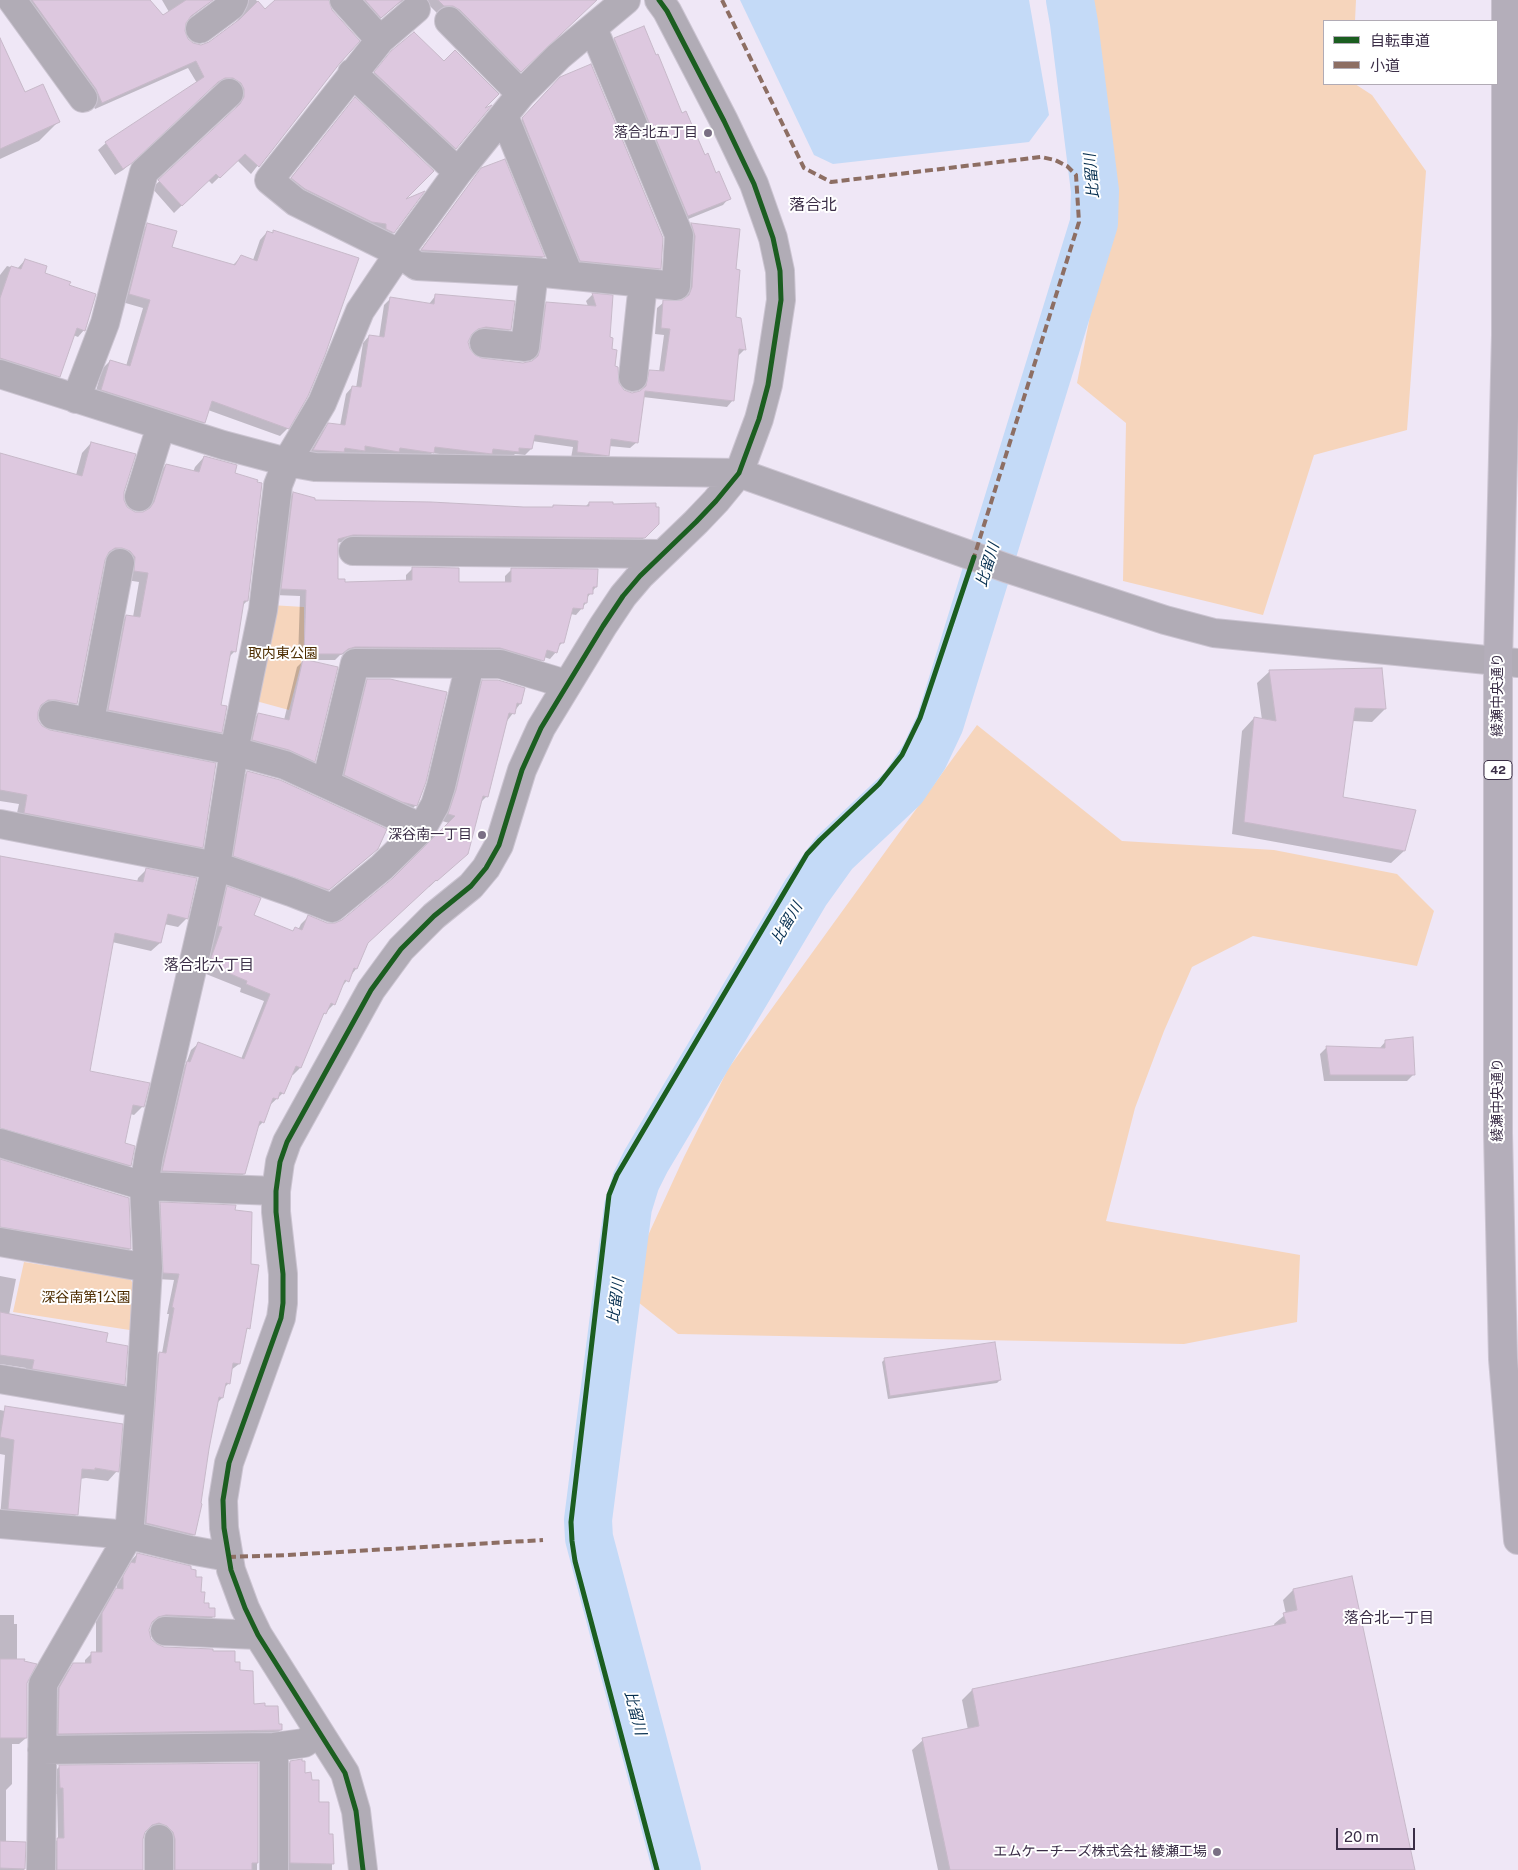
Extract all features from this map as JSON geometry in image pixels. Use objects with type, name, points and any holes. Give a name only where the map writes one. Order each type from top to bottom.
[{"type":"main road","name":"綾瀬中央通り","points":[[1506,0],[1508,662],[1498,1163],[1503,1359],[1518,1540]]},
{"type":"street","points":[[12,0],[83,98]]},
{"type":"street","points":[[200,29],[231,6],[234,0]]},
{"type":"street","points":[[344,0],[380,40]]},
{"type":"street","points":[[42,1870],[43,1684],[129,1535],[140,1403],[148,1268],[144,1186],[148,1155],[216,866],[234,750],[262,610],[278,485],[287,462],[322,404],[360,311],[399,253],[458,172],[521,94],[559,56],[626,0]]},
{"type":"street","points":[[363,1870],[356,1811],[345,1773],[258,1635],[240,1593],[228,1557],[223,1500],[229,1463],[278,1327],[283,1303],[284,1274],[276,1212],[276,1191],[280,1162],[288,1142],[371,990],[401,949],[434,916],[471,886],[486,868],[499,845],[522,770],[541,728],[566,684],[623,596],[661,554],[696,522],[739,473],[752,440],[768,386],[781,300],[780,271],[773,238],[754,184],[667,11],[659,0]]},
{"type":"street","points":[[416,9],[380,40],[269,180],[296,202],[399,253],[418,266],[534,272],[676,286],[679,235],[593,28]]},
{"type":"street","points":[[449,21],[521,94]]},
{"type":"street","points":[[352,73],[458,172]]},
{"type":"street","points":[[76,399],[105,323],[144,172],[229,93]]},
{"type":"street","points":[[504,116],[569,275]]},
{"type":"street","points":[[484,343],[525,347],[534,272]]},
{"type":"street","points":[[633,377],[643,283]]},
{"type":"street","points":[[0,374],[222,445],[287,462],[327,468],[739,473],[1009,569],[1165,620],[1214,633],[1508,662]]},
{"type":"street","points":[[139,497],[161,426]]},
{"type":"street","points":[[353,550],[661,554]]},
{"type":"street","points":[[90,722],[120,564]]},
{"type":"street","points":[[326,783],[356,663],[500,664],[566,684]]},
{"type":"street","points":[[0,824],[216,866],[332,908],[382,866],[422,828],[435,804],[441,786],[470,664]]},
{"type":"street","points":[[52,715],[234,750],[285,765],[422,828]]},
{"type":"street","points":[[0,1142],[144,1186],[276,1191]]},
{"type":"street","points":[[0,1242],[148,1268]]},
{"type":"street","points":[[0,1379],[140,1403]]},
{"type":"street","points":[[0,1524],[129,1535],[228,1557]]},
{"type":"street","points":[[165,1631],[258,1635]]},
{"type":"street","points":[[42,1750],[274,1747],[304,1743],[319,1732]]},
{"type":"street","points":[[274,1747],[274,1870]]},
{"type":"street","points":[[159,1839],[159,1870]]},
{"type":"green space","points":[[1081,0],[1356,0],[1355,20],[1323,20],[1323,85],[1357,85],[1372,95],[1426,171],[1407,430],[1314,455],[1263,615],[1123,581],[1126,423],[1077,383],[1115,187]]},
{"type":"green space","name":"取内東公園","points":[[270,605],[304,607],[304,653],[289,710],[256,701]]},
{"type":"green space","points":[[977,725],[1122,841],[1274,850],[1397,874],[1434,911],[1417,966],[1253,936],[1192,967],[1164,1031],[1135,1108],[1106,1221],[1300,1255],[1297,1322],[1184,1344],[678,1334],[623,1290],[684,1157],[728,1069]]},
{"type":"green space","name":"深谷南第1公園","points":[[24,1262],[130,1279],[137,1289],[136,1331],[13,1312]]},
{"type":"water","points":[[740,0],[1029,0],[1049,115],[1029,142],[833,164],[814,155]]},
{"type":"building","points":[[32,0],[150,0],[163,15],[186,0],[213,0],[191,16],[186,23],[185,31],[188,39],[193,43],[201,45],[209,42],[240,19],[258,1],[265,9],[275,0],[329,0],[332,10],[360,41],[340,63],[259,167],[245,154],[220,178],[216,174],[182,206],[158,180],[240,104],[244,97],[244,89],[241,83],[233,78],[225,78],[218,82],[132,163],[123,169],[105,142],[204,77],[196,61],[102,103],[96,89]]},
{"type":"building","points":[[365,0],[402,0],[381,18]]},
{"type":"building","points":[[438,0],[597,0],[521,72],[460,10],[453,6],[444,6]]},
{"type":"building","points":[[644,26],[656,55],[658,54],[682,113],[686,111],[705,155],[708,153],[716,173],[719,171],[731,199],[688,216],[614,38]]},
{"type":"building","points":[[414,32],[444,61],[455,50],[499,94],[485,108],[492,105],[456,149],[374,72],[391,51]]},
{"type":"building","points":[[0,38],[25,92],[43,84],[60,122],[0,149]]},
{"type":"building","points":[[591,64],[663,238],[661,269],[580,261],[522,118],[560,77]]},
{"type":"building","points":[[355,97],[434,171],[406,199],[425,191],[394,233],[386,229],[386,224],[372,222],[305,189],[291,178]]},
{"type":"building","points":[[505,159],[545,257],[421,250],[481,168]]},
{"type":"building","points":[[147,223],[177,231],[172,247],[235,265],[241,255],[257,261],[267,231],[273,233],[273,230],[359,258],[325,355],[308,396],[289,429],[212,401],[205,423],[101,390],[110,360],[130,366],[150,300],[129,294]]},
{"type":"building","points":[[691,223],[740,229],[736,269],[740,270],[736,317],[741,318],[746,350],[739,349],[734,401],[645,391],[638,443],[611,439],[609,456],[577,452],[578,441],[535,435],[532,449],[519,448],[519,452],[493,449],[492,454],[435,447],[434,453],[400,448],[399,452],[365,446],[365,451],[345,448],[344,452],[313,450],[328,423],[345,425],[352,386],[361,387],[369,335],[384,337],[390,297],[434,304],[435,294],[515,301],[511,330],[486,327],[478,329],[472,334],[468,342],[470,349],[475,355],[482,358],[523,363],[532,361],[538,356],[546,302],[596,306],[592,293],[613,295],[610,337],[613,338],[612,349],[617,350],[615,366],[618,367],[619,383],[624,390],[632,393],[640,391],[646,386],[649,370],[664,371],[670,329],[661,328],[663,300],[682,300],[689,295],[692,287],[695,236]]},
{"type":"building","points":[[25,259],[47,266],[45,273],[71,282],[69,285],[96,294],[85,331],[77,328],[60,377],[0,358],[0,298],[11,266],[21,269]]},
{"type":"building","points":[[91,442],[136,454],[124,492],[124,500],[127,507],[135,512],[143,512],[150,508],[154,502],[166,464],[199,472],[204,456],[237,465],[235,473],[262,483],[248,601],[244,601],[236,652],[231,651],[221,705],[227,706],[222,733],[108,710],[126,615],[140,617],[148,573],[134,571],[135,557],[130,551],[122,548],[115,548],[109,552],[105,560],[77,704],[48,700],[41,705],[38,712],[38,720],[42,726],[50,730],[216,763],[203,848],[24,813],[27,795],[0,790],[0,453],[82,476]]},
{"type":"building","points":[[293,492],[315,498],[315,500],[431,502],[524,507],[553,507],[553,505],[589,506],[589,502],[613,502],[613,504],[656,503],[656,507],[659,507],[659,524],[645,538],[353,535],[338,539],[338,579],[345,579],[345,582],[412,580],[412,567],[459,568],[459,582],[511,582],[511,568],[598,569],[597,587],[593,587],[593,594],[588,594],[587,603],[584,603],[583,609],[573,608],[564,643],[560,643],[557,653],[547,650],[544,661],[500,648],[355,647],[348,649],[342,654],[304,654],[306,590],[281,589]]},
{"type":"building","points":[[303,659],[338,667],[315,762],[289,750],[252,740],[258,713],[289,720]]},
{"type":"building","points":[[1382,668],[1386,709],[1355,708],[1343,797],[1416,810],[1405,851],[1244,822],[1254,717],[1276,721],[1269,670]]},
{"type":"building","points":[[367,679],[390,679],[447,692],[426,782],[417,806],[402,802],[344,775]]},
{"type":"building","points":[[482,680],[498,680],[525,688],[521,704],[517,703],[515,714],[509,713],[488,797],[483,796],[468,854],[436,880],[368,943],[357,969],[354,968],[349,982],[345,980],[335,1005],[331,1003],[326,1014],[324,1013],[301,1068],[296,1066],[284,1094],[280,1092],[278,1099],[273,1098],[264,1123],[260,1121],[245,1174],[162,1171],[187,1061],[190,1062],[198,1042],[244,1059],[270,994],[246,984],[247,981],[212,966],[215,960],[211,958],[222,927],[218,926],[227,886],[261,898],[254,915],[293,931],[295,927],[302,930],[308,915],[327,923],[335,923],[342,920],[393,878],[455,816],[448,814],[456,790]]},
{"type":"building","points":[[247,771],[280,780],[387,829],[378,849],[329,890],[233,856]]},
{"type":"building","points":[[0,856],[143,882],[146,868],[197,878],[188,919],[168,914],[161,943],[115,933],[90,1071],[150,1083],[144,1107],[133,1105],[125,1143],[135,1146],[131,1166],[0,1128]]},
{"type":"building","points":[[1413,1037],[1415,1075],[1330,1075],[1326,1046],[1385,1048],[1385,1040]]},
{"type":"building","points":[[0,1159],[129,1198],[131,1249],[0,1227]]},
{"type":"building","points":[[160,1202],[236,1205],[235,1210],[252,1212],[251,1264],[259,1265],[250,1329],[247,1328],[240,1364],[233,1363],[230,1384],[226,1383],[223,1398],[219,1397],[209,1449],[202,1504],[195,1535],[146,1523],[159,1352],[166,1353],[174,1308],[172,1307],[179,1274],[163,1273]]},
{"type":"building","points":[[0,1312],[108,1333],[106,1342],[128,1346],[125,1385],[32,1369],[34,1360],[0,1355]]},
{"type":"building","points":[[995,1342],[1001,1380],[890,1396],[884,1358]]},
{"type":"building","points":[[5,1406],[123,1424],[119,1472],[95,1468],[95,1470],[82,1469],[78,1515],[8,1509],[14,1440],[0,1437]]},
{"type":"building","points":[[137,1553],[191,1566],[191,1569],[196,1570],[196,1577],[202,1577],[201,1592],[205,1592],[204,1603],[209,1603],[209,1608],[215,1608],[215,1617],[166,1615],[158,1617],[152,1622],[149,1630],[151,1639],[164,1647],[235,1651],[235,1662],[240,1662],[240,1670],[253,1671],[254,1704],[265,1703],[265,1706],[278,1706],[279,1724],[282,1724],[282,1730],[58,1734],[59,1688],[73,1663],[91,1663],[91,1652],[102,1652],[102,1613],[116,1588],[123,1589],[123,1576],[131,1562],[135,1563]]},
{"type":"building","points":[[1352,1576],[1415,1870],[950,1870],[922,1738],[979,1726],[972,1689],[1286,1623],[1283,1613],[1297,1610],[1293,1589]]},
{"type":"building","points":[[0,1659],[25,1659],[24,1661],[37,1664],[27,1683],[27,1738],[0,1738]]},
{"type":"building","points":[[302,1759],[302,1761],[305,1761],[305,1773],[311,1772],[312,1780],[319,1780],[319,1802],[329,1802],[329,1834],[333,1834],[334,1864],[290,1863],[290,1761]]},
{"type":"building","points":[[258,1763],[258,1863],[252,1863],[252,1870],[175,1870],[175,1839],[173,1832],[167,1826],[159,1823],[152,1825],[145,1832],[143,1839],[143,1870],[57,1870],[57,1838],[64,1838],[63,1788],[60,1788],[59,1765]]},
{"type":"building","points":[[0,1841],[26,1842],[25,1869],[0,1868]]},
{"type":"waterway","name":"比留川","points":[[677,1870],[589,1538],[588,1520],[628,1207],[636,1181],[646,1161],[806,892],[834,853],[903,788],[924,757],[940,723],[1094,223],[1095,191],[1070,0]]},
{"type":"marked path","points":[[722,0],[804,168],[831,182],[1041,157],[1055,160],[1067,166],[1076,175],[1079,222],[974,557]]},
{"type":"marked path","points":[[228,1557],[543,1540]]},
{"type":"cycle path","points":[[363,1870],[356,1811],[345,1773],[258,1635],[245,1608],[231,1570],[224,1528],[223,1500],[229,1463],[281,1318],[283,1274],[276,1212],[276,1191],[280,1162],[287,1142],[371,990],[401,949],[434,916],[471,886],[486,868],[499,845],[522,770],[541,728],[603,626],[623,596],[640,576],[696,522],[739,473],[759,419],[768,385],[781,300],[780,271],[773,238],[754,184],[724,121],[667,11],[659,0]]},
{"type":"cycle path","points":[[657,1870],[575,1561],[572,1541],[571,1522],[609,1195],[617,1175],[807,854],[879,784],[902,755],[920,718],[974,557]]},
{"type":"place","name":"落合北五丁目","points":[[708,133]]},
{"type":"place","name":"深谷南一丁目","points":[[482,835]]},
{"type":"place","name":"エムケーチーズ株式会社 綾瀬工場","points":[[1217,1852]]},
{"type":"district","name":"落合北","points":[[813,205]]},
{"type":"district","name":"落合北六丁目","points":[[209,965]]},
{"type":"district","name":"落合北一丁目","points":[[1389,1618]]}]
